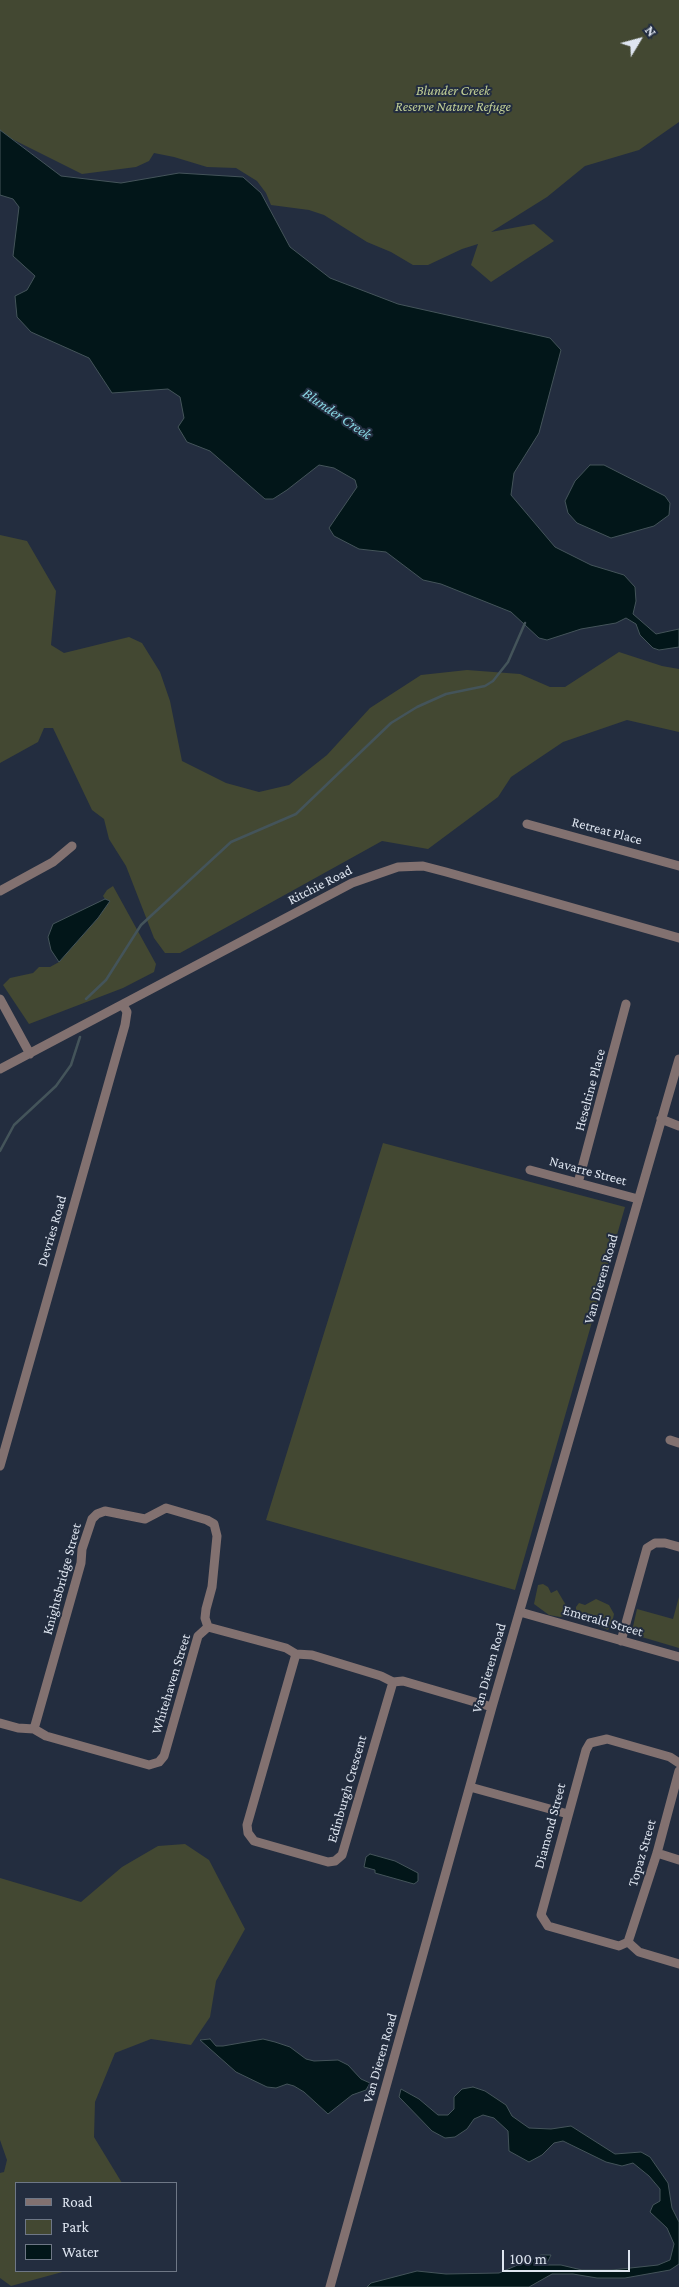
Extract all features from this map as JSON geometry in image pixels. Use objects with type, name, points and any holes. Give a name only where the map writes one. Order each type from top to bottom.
[{"type":"street","name":"Retreat Place","points":[[527,824],[679,866]]},
{"type":"street","points":[[0,891],[53,862],[72,846]]},
{"type":"street","name":"Ritchie Road","points":[[0,1069],[352,883],[398,866],[423,866],[679,938]]},
{"type":"street","points":[[0,999],[30,1054]]},
{"type":"street","name":"Devries Road","points":[[0,1466],[125,1025],[127,1012],[123,1004]]},
{"type":"street","name":"Heseltine Place","points":[[578,1183],[626,1004]]},
{"type":"street","name":"Van Dieren Road","points":[[330,2287],[492,1707],[679,1058]]},
{"type":"street","points":[[661,1119],[679,1126]]},
{"type":"street","name":"Navarre Street","points":[[530,1170],[638,1199]]},
{"type":"street","name":"Knightsbridge Street","points":[[34,1729],[81,1563],[82,1549],[92,1519],[97,1514],[106,1510],[145,1519],[166,1508],[207,1520],[214,1524],[217,1536],[212,1587],[206,1609],[208,1627]]},
{"type":"street","points":[[621,1641],[647,1548],[655,1543],[665,1543],[679,1547]]},
{"type":"street","name":"Emerald Street","points":[[520,1612],[679,1657]]},
{"type":"street","name":"Whitehaven Street","points":[[0,1723],[18,1728],[34,1729],[46,1736],[149,1765],[159,1762],[164,1756],[198,1636],[208,1627],[214,1626],[286,1648],[296,1654],[312,1655],[381,1676],[393,1682],[403,1681],[492,1707]]},
{"type":"street","name":"Edinburgh Crescent","points":[[296,1654],[247,1825],[248,1833],[254,1841],[328,1862],[335,1861],[342,1855],[393,1682]]},
{"type":"street","name":"Diamond Street","points":[[628,1942],[619,1946],[548,1926],[541,1915],[586,1750],[590,1743],[607,1739],[670,1757],[679,1763]]},
{"type":"street","name":"Topaz Street","points":[[628,1942],[657,1853],[679,1771]]},
{"type":"street","points":[[470,1787],[568,1814]]},
{"type":"street","points":[[657,1853],[679,1860]]},
{"type":"street","points":[[628,1942],[639,1952],[679,1964]]},
{"type":"green space","name":"Blunder Creek Reserve Nature Refuge","points":[[0,0],[679,0],[679,122],[639,150],[585,166],[547,197],[491,232],[534,224],[554,241],[491,282],[471,265],[478,244],[462,249],[428,265],[413,265],[391,252],[367,242],[324,215],[309,210],[271,205],[266,193],[257,181],[236,168],[207,167],[154,153],[149,161],[136,167],[82,174],[0,133]]},
{"type":"green space","points":[[0,535],[27,541],[56,591],[51,645],[64,653],[129,637],[142,643],[160,672],[170,701],[182,761],[226,783],[259,792],[289,785],[327,755],[370,708],[421,675],[467,670],[520,674],[550,687],[565,687],[619,652],[662,666],[679,669],[679,732],[627,720],[563,742],[511,777],[498,797],[428,849],[382,841],[180,953],[165,953],[154,938],[126,866],[109,839],[104,819],[92,810],[53,728],[44,728],[38,742],[0,763]]},
{"type":"green space","points":[[113,886],[156,964],[154,972],[123,988],[29,1024],[3,985],[10,978],[33,973],[39,967],[50,967],[59,962],[98,918],[109,901],[103,896]]},
{"type":"green space","points":[[383,1143],[625,1207],[515,1590],[266,1520]]},
{"type":"green space","points":[[543,1584],[548,1587],[551,1593],[557,1590],[567,1607],[567,1615],[560,1617],[549,1615],[534,1604],[538,1585]]},
{"type":"green space","points":[[679,1597],[679,1648],[635,1635],[632,1631],[637,1609],[673,1619]]},
{"type":"green space","points":[[596,1599],[609,1605],[614,1614],[608,1630],[576,1617],[576,1607],[579,1603],[585,1605]]},
{"type":"green space","points":[[185,1844],[209,1860],[245,1929],[216,1981],[210,2017],[191,2045],[151,2039],[115,2053],[95,2102],[94,2137],[121,2182],[15,2182],[15,2272],[62,2272],[11,2286],[0,2278],[0,2173],[4,2172],[7,2160],[0,2140],[0,1878],[81,1902],[122,1867],[158,1846]]},
{"type":"water","name":"Blunder Creek","points":[[0,130],[61,176],[121,183],[179,173],[243,177],[261,193],[290,247],[330,278],[398,304],[550,338],[561,350],[539,433],[514,473],[511,495],[555,547],[591,565],[624,575],[635,587],[636,601],[633,614],[656,634],[679,629],[679,647],[659,650],[653,648],[640,635],[636,624],[626,618],[616,623],[581,629],[547,640],[539,638],[511,612],[441,584],[423,580],[386,552],[359,549],[334,536],[329,528],[357,487],[355,480],[334,468],[319,465],[273,499],[265,499],[210,451],[187,442],[178,427],[184,418],[180,397],[168,389],[112,393],[89,358],[31,332],[17,317],[15,296],[27,290],[35,276],[13,256],[19,207],[13,199],[0,195]]},
{"type":"water","points":[[590,465],[604,465],[665,496],[670,503],[669,515],[654,526],[611,538],[577,523],[568,513],[565,501],[575,481]]},
{"type":"water","points":[[105,899],[110,901],[98,918],[59,962],[51,950],[48,937],[53,924]]},
{"type":"water","points":[[370,1854],[395,1861],[418,1873],[418,1881],[414,1884],[375,1873],[375,1870],[364,1867],[366,1857]]},
{"type":"water","points":[[210,2039],[216,2046],[263,2039],[275,2042],[290,2047],[306,2059],[314,2061],[338,2060],[348,2065],[361,2079],[370,2083],[366,2090],[352,2095],[328,2114],[304,2092],[294,2086],[287,2084],[276,2088],[267,2087],[236,2072],[200,2040]]},
{"type":"water","points":[[473,2087],[485,2091],[506,2105],[512,2116],[529,2128],[551,2129],[571,2126],[615,2154],[641,2152],[650,2157],[668,2183],[672,2208],[679,2222],[679,2264],[670,2270],[625,2278],[597,2278],[573,2274],[552,2274],[529,2287],[367,2287],[371,2283],[417,2271],[446,2274],[499,2273],[541,2255],[551,2255],[546,2265],[561,2265],[582,2270],[612,2270],[658,2265],[670,2260],[674,2244],[667,2228],[650,2212],[653,2205],[660,2201],[660,2189],[649,2176],[633,2163],[622,2166],[606,2162],[563,2141],[554,2143],[542,2155],[529,2162],[509,2151],[508,2131],[494,2118],[483,2115],[474,2119],[467,2129],[455,2137],[445,2138],[432,2131],[399,2097],[401,2089],[419,2099],[438,2115],[448,2115],[454,2109],[454,2097],[462,2089]]},
{"type":"waterway","points":[[86,999],[106,980],[141,925],[231,842],[296,814],[391,723],[417,707],[446,694],[485,686],[493,681],[508,662],[525,623]]},
{"type":"waterway","points":[[0,1151],[14,1125],[56,1086],[71,1065],[80,1037]]}]
